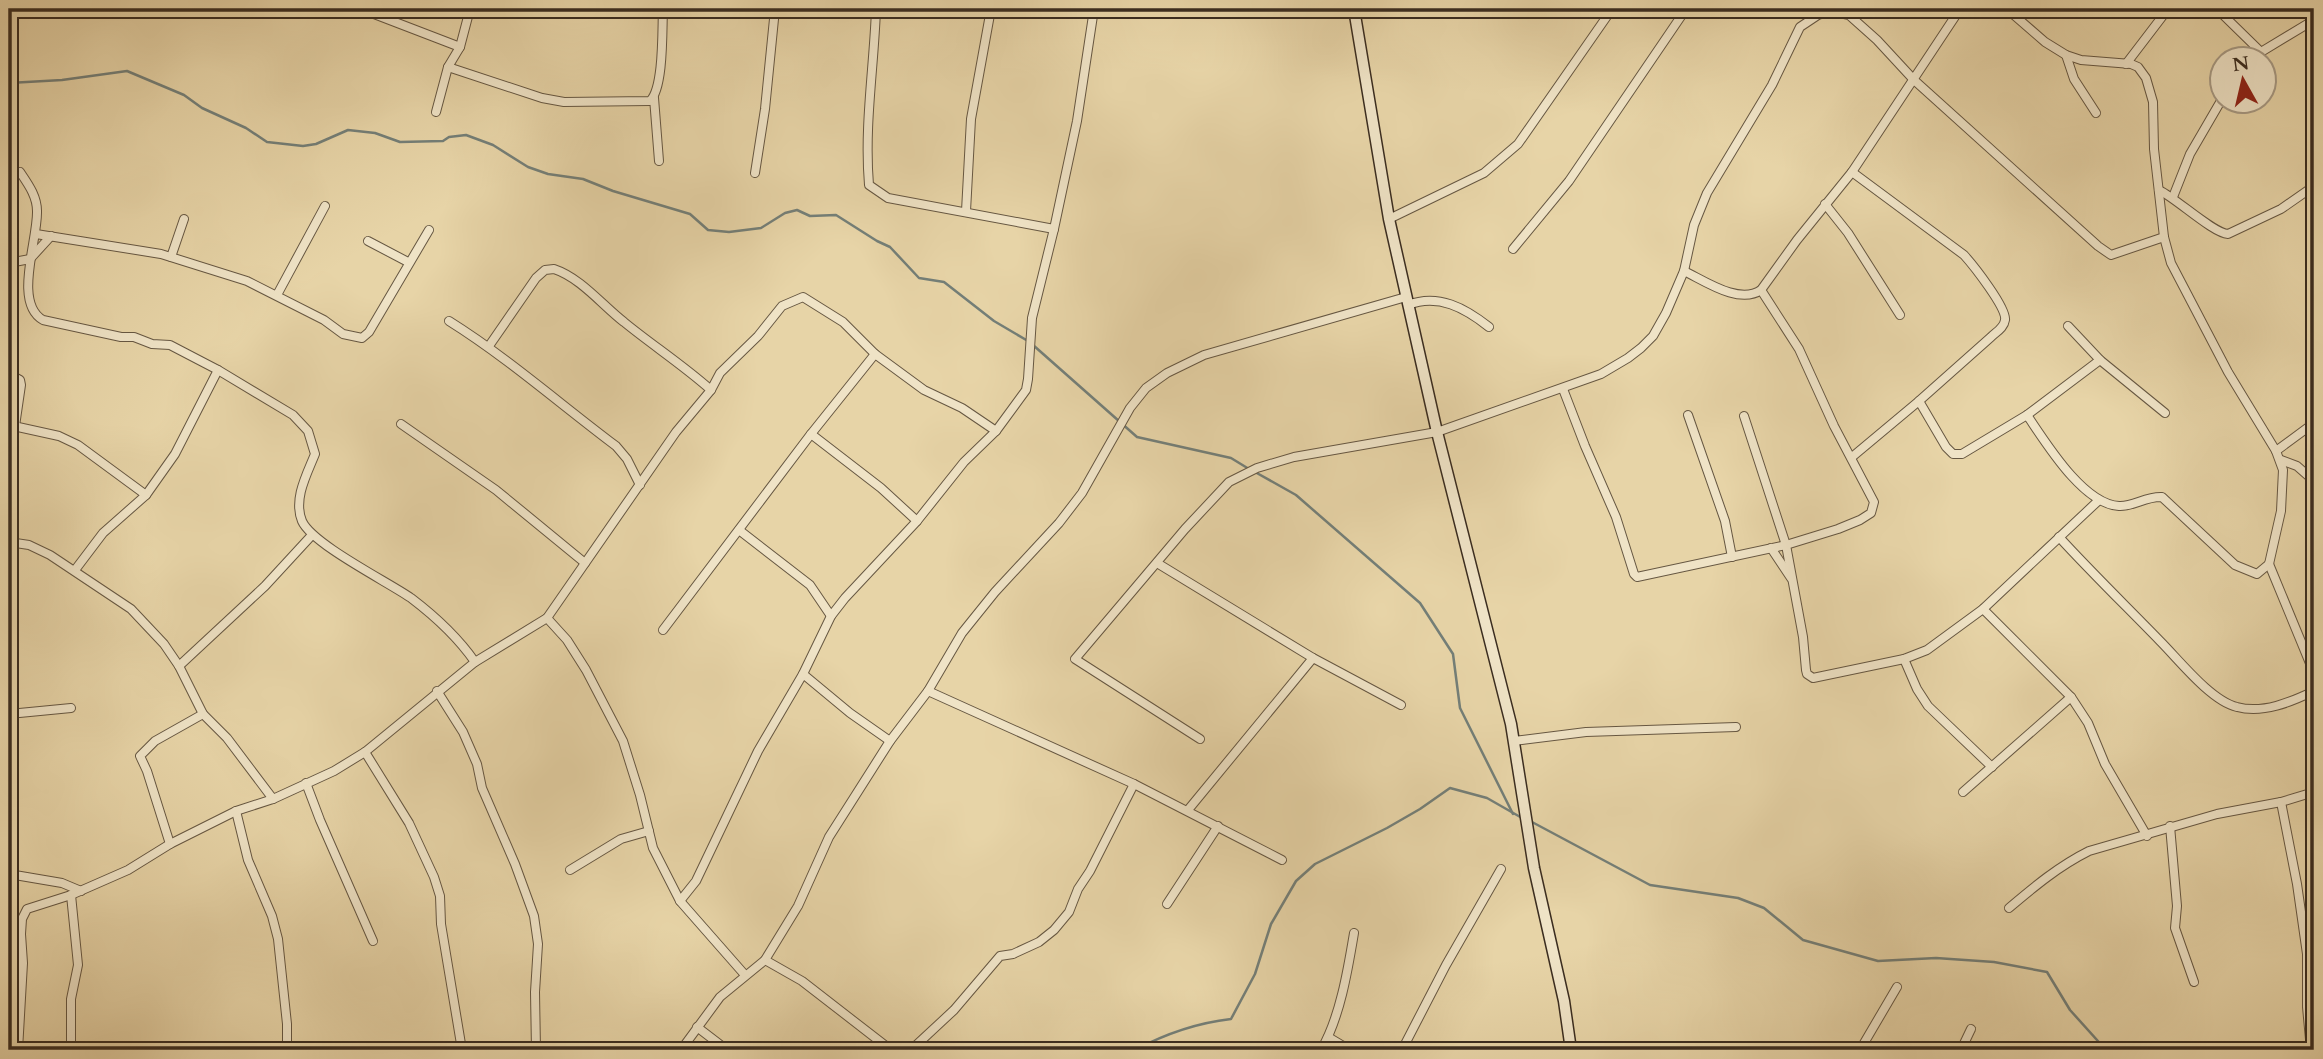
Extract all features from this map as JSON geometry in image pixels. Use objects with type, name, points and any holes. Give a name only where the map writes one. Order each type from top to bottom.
[{"type":"street","points":[[9,17],[11,9]]},
{"type":"street","points":[[361,9],[460,47]]},
{"type":"street","points":[[436,112],[448,67],[460,47],[470,9]]},
{"type":"street","points":[[659,160],[654,99],[659,78],[663,9]]},
{"type":"street","points":[[755,173],[765,109],[775,9]]},
{"type":"street","points":[[876,9],[866,155],[869,185],[888,198],[1054,229]]},
{"type":"street","points":[[966,211],[971,119],[991,9]]},
{"type":"street","points":[[680,901],[696,881],[758,751],[803,674],[831,616],[917,521],[964,462],[996,431],[1026,390],[1032,318],[1054,229],[1082,93],[1094,9]]},
{"type":"street","points":[[1354,9],[1389,219],[1437,432],[1514,741],[1534,868],[1564,1002],[1571,1050]]},
{"type":"street","points":[[1389,219],[1484,173],[1518,144],[1612,9]]},
{"type":"street","points":[[1513,249],[1569,181],[1686,9]]},
{"type":"street","points":[[1684,271],[1739,294],[1754,295],[1761,290],[1852,172],[1960,9]]},
{"type":"street","points":[[2007,9],[2045,42],[2066,55],[2081,60],[2138,67],[2147,78],[2151,90],[2154,149],[2164,237],[2171,263],[2228,372],[2281,460],[2284,480],[2281,511],[2269,564],[2314,673]]},
{"type":"street","points":[[2126,64],[2168,9]]},
{"type":"street","points":[[2217,9],[2255,46]]},
{"type":"street","points":[[1200,739],[1075,659],[1185,529],[1229,482],[1257,468],[1294,457],[1437,432],[1601,374],[1641,348],[1653,335],[1666,313],[1684,271],[1694,225],[1707,193],[1772,85],[1800,27],[1808,19],[1830,11],[1849,15],[1877,40],[1914,80],[2111,255],[2164,237]]},
{"type":"street","points":[[2271,46],[2314,20]]},
{"type":"street","points":[[2066,55],[2074,79],[2096,113]]},
{"type":"street","points":[[448,67],[542,98],[564,102],[645,103],[654,99]]},
{"type":"street","points":[[2173,197],[2190,154],[2211,116]]},
{"type":"street","points":[[20,172],[36,202],[36,234],[30,259],[29,296],[31,310],[38,318],[121,337],[134,337],[152,344],[170,345],[293,415],[308,431],[315,454],[301,487],[302,521],[312,535],[408,596],[450,630],[475,662]]},
{"type":"street","points":[[1852,172],[1964,255],[1975,267],[2005,315],[2003,327],[1852,457]]},
{"type":"street","points":[[2159,190],[2173,197],[2218,232],[2228,234],[2270,215],[2314,186]]},
{"type":"street","points":[[1825,204],[1848,233],[1900,315]]},
{"type":"street","points":[[277,295],[325,206]]},
{"type":"street","points":[[171,257],[184,219]]},
{"type":"street","points":[[36,234],[121,246],[171,257],[247,281],[336,327],[343,334],[362,338],[369,332],[429,230]]},
{"type":"street","points":[[9,263],[30,259],[51,236]]},
{"type":"street","points":[[368,242],[408,262]]},
{"type":"street","points":[[489,346],[536,278],[545,270],[554,269],[592,294],[623,322],[711,390]]},
{"type":"street","points":[[1563,389],[1616,517],[1637,577],[1786,545],[1838,529],[1871,513],[1874,502],[1834,426],[1799,349],[1761,290]]},
{"type":"street","points":[[2314,293],[2314,311]]},
{"type":"street","points":[[18,1050],[23,963],[21,934],[22,919],[27,909],[71,895],[128,870],[170,844],[236,811],[273,799],[334,771],[365,752],[475,662],[547,618],[676,432],[711,390],[720,373],[758,336],[782,306],[803,297],[843,323],[876,354],[924,390],[962,408],[996,431]]},
{"type":"street","points":[[681,1050],[720,997],[765,960],[798,906],[829,837],[890,741],[928,691],[962,633],[1082,493],[1130,408],[1146,388],[1167,373],[1204,355],[1407,301],[1453,304],[1471,313],[1489,327]]},
{"type":"street","points":[[449,321],[489,346],[616,446],[627,459],[640,485]]},
{"type":"street","points":[[2068,326],[2100,360],[2165,413]]},
{"type":"street","points":[[663,630],[876,354]]},
{"type":"street","points":[[1919,401],[1946,447],[1953,454],[1962,454],[2027,415],[2100,360]]},
{"type":"street","points":[[75,570],[103,533],[146,495],[175,454],[218,370]]},
{"type":"street","points":[[9,374],[20,380],[21,385],[12,426],[59,436],[78,445],[146,495]]},
{"type":"street","points":[[1688,415],[1718,499],[1732,557]]},
{"type":"street","points":[[2027,415],[2057,460],[2098,501],[2123,506],[2162,497],[2235,565],[2257,574],[2269,564]]},
{"type":"street","points":[[1744,416],[1786,545],[1809,677],[1904,659],[1927,650],[1983,609],[2098,501]]},
{"type":"street","points":[[2276,451],[2314,422]]},
{"type":"street","points":[[401,424],[496,491],[585,564]]},
{"type":"street","points":[[811,435],[881,488],[917,521]]},
{"type":"street","points":[[2281,460],[2297,466],[2314,481]]},
{"type":"street","points":[[739,530],[810,585],[831,616]]},
{"type":"street","points":[[179,666],[265,586],[312,535]]},
{"type":"street","points":[[2059,537],[2110,593],[2225,702],[2238,708],[2276,706],[2314,691]]},
{"type":"street","points":[[9,542],[29,545],[75,570],[131,609],[164,644],[179,666],[203,714],[227,738],[273,799]]},
{"type":"street","points":[[1771,548],[1793,580]]},
{"type":"street","points":[[1157,563],[1313,658],[1401,705]]},
{"type":"street","points":[[1983,609],[2071,697],[2088,723],[2105,764],[2147,836]]},
{"type":"street","points":[[547,618],[567,640],[586,670],[623,741],[653,848],[680,901],[745,975]]},
{"type":"street","points":[[1188,810],[1313,658]]},
{"type":"street","points":[[1904,659],[1917,690],[1928,706],[1992,767]]},
{"type":"street","points":[[803,674],[850,713],[890,741]]},
{"type":"street","points":[[437,691],[463,732],[477,764],[482,788],[534,916],[538,944],[536,1050]]},
{"type":"street","points":[[928,691],[1134,784],[1283,860]]},
{"type":"street","points":[[1963,792],[2071,697]]},
{"type":"street","points":[[9,714],[71,708]]},
{"type":"street","points":[[170,844],[140,756],[155,741],[203,714]]},
{"type":"street","points":[[1514,741],[1586,732],[1736,727]]},
{"type":"street","points":[[365,752],[409,823],[434,877],[440,896],[442,936],[462,1050]]},
{"type":"street","points":[[306,783],[373,941]]},
{"type":"street","points":[[911,1050],[954,1010],[1000,956],[1013,954],[1039,942],[1054,930],[1069,912],[1078,889],[1090,871],[1134,784]]},
{"type":"street","points":[[2010,908],[2070,861],[2089,851],[2147,836],[2170,826],[2281,802],[2314,792]]},
{"type":"street","points":[[2281,802],[2307,954],[2307,1007],[2311,1050]]},
{"type":"street","points":[[236,811],[248,860],[272,916],[278,939],[287,1048],[345,1050]]},
{"type":"street","points":[[1167,904],[1219,826]]},
{"type":"street","points":[[2170,826],[2177,906],[2175,928],[2194,982]]},
{"type":"street","points":[[570,870],[621,839],[649,831]]},
{"type":"street","points":[[1402,1050],[1500,869]]},
{"type":"street","points":[[9,874],[62,883],[81,891]]},
{"type":"street","points":[[71,895],[78,965],[71,999],[71,1050]]},
{"type":"street","points":[[9,931],[21,934]]},
{"type":"street","points":[[1321,1050],[1328,1037],[1348,968],[1354,933]]},
{"type":"street","points":[[765,960],[803,981],[891,1050]]},
{"type":"street","points":[[1860,1050],[1897,987]]},
{"type":"street","points":[[697,1027],[727,1050]]},
{"type":"street","points":[[1961,1050],[1971,1030]]},
{"type":"street","points":[[1328,1037],[1350,1050]]},
{"type":"waterway","points":[[9,83],[62,80],[127,71],[184,95],[202,108],[246,128],[267,142],[303,146],[316,144],[348,130],[375,133],[400,142],[443,141],[449,137],[466,135],[493,145],[528,167],[548,174],[583,179],[690,214],[708,230],[729,232],[761,228],[785,213],[797,210],[810,216],[836,215],[890,247],[919,278],[944,282],[994,321],[1028,341]]},
{"type":"waterway","points":[[1033,345],[1137,437],[1231,458],[1249,469]]},
{"type":"waterway","points":[[1255,472],[1296,495],[1420,603],[1453,654],[1460,708],[1513,814]]},
{"type":"waterway","points":[[1135,1050],[1181,1030],[1231,1019],[1255,974],[1271,924],[1296,881],[1315,864],[1387,828],[1450,788],[1487,798],[1522,818]]},
{"type":"waterway","points":[[1532,822],[1650,885],[1738,898],[1764,908],[1803,940],[1878,961],[1936,958],[1994,962],[2047,972],[2070,1010],[2106,1050]]}]
